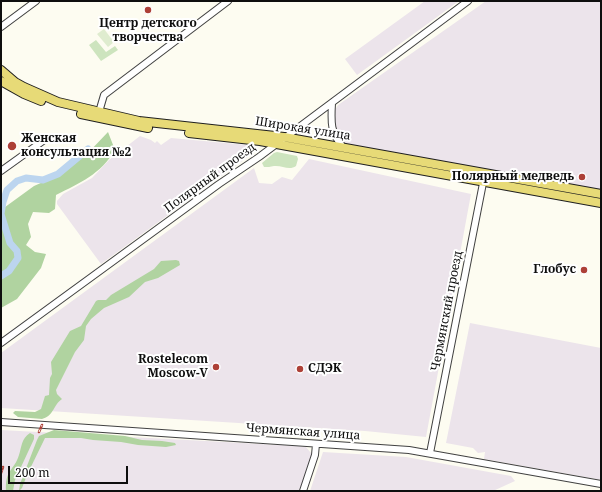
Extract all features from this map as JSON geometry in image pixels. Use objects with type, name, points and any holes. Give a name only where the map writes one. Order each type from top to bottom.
[{"type":"main road","name":"Широкая улица","points":[[4,78],[44,97],[76,107],[161,124],[284,137],[342,151],[484,178],[601,203]]},
{"type":"main road","name":"Широкая улица","points":[[4,78],[24,94],[56,107],[106,120],[160,130],[342,151]]},
{"type":"main road","name":"Широкая улица","points":[[484,178],[601,194]]},
{"type":"street","points":[[1,27],[36,1]]},
{"type":"street","points":[[100,112],[104,95],[228,1]]},
{"type":"street","name":"Полярный проезд","points":[[1,343],[332,103],[468,1]]},
{"type":"street","points":[[332,103],[334,134],[342,151]]},
{"type":"street","points":[[1,171],[47,138]]},
{"type":"street","name":"Чермянский проезд","points":[[430,453],[484,178]]},
{"type":"street","name":"Чермянская улица","points":[[1,422],[410,450],[601,484]]},
{"type":"street","points":[[303,491],[316,444]]},
{"type":"shaded area","points":[[425,1],[459,1],[357,75],[345,59]]},
{"type":"shaded area","points":[[486,1],[601,1],[601,190],[346,144],[342,142],[336,133],[334,116],[338,105]]},
{"type":"shaded area","points":[[140,136],[155,143],[157,141],[161,145],[171,138],[248,145],[256,151],[101,264],[57,204],[57,201],[63,194],[92,178],[109,160]]},
{"type":"shaded area","points":[[309,159],[471,194],[426,437],[365,431],[1,408],[1,353],[254,168],[259,183],[272,184],[282,177],[292,180]]},
{"type":"shaded area","points":[[470,323],[601,348],[601,480],[484,459],[485,452],[478,453],[473,448],[446,443]]},
{"type":"shaded area","points":[[1,430],[299,446],[306,447],[311,453],[311,458],[299,491],[1,491]]},
{"type":"shaded area","points":[[323,452],[406,457],[511,476],[515,481],[493,491],[310,491]]},
{"type":"green space","points":[[104,29],[114,42],[108,47],[97,34]]},
{"type":"green space","points":[[96,40],[106,52],[115,46],[118,50],[101,61],[89,45]]},
{"type":"green space","points":[[108,132],[115,150],[97,172],[56,195],[55,209],[49,213],[33,212],[28,224],[31,237],[26,245],[35,252],[46,254],[41,268],[17,299],[1,308],[1,210],[34,186],[61,174],[87,154]]},
{"type":"green space","points":[[277,152],[297,156],[298,159],[296,166],[291,168],[277,166],[264,167],[262,163]]},
{"type":"green space","points":[[161,261],[179,261],[180,265],[158,278],[145,282],[129,297],[104,308],[91,319],[86,326],[84,340],[75,352],[56,390],[57,394],[62,399],[46,418],[18,417],[13,413],[15,411],[35,412],[41,409],[45,396],[49,395],[50,378],[52,374],[51,362],[70,331],[81,326],[96,301],[106,300],[111,295],[154,269]]},
{"type":"green space","points":[[54,430],[125,436],[142,440],[175,443],[176,445],[166,447],[81,438],[45,438],[22,488],[19,491],[20,484],[39,436]]},
{"type":"green space","points":[[30,433],[34,435],[34,439],[15,480],[13,491],[6,491],[8,474],[17,460],[23,440]]},
{"type":"waterway","points":[[1,276],[9,271],[18,258],[17,251],[10,243],[1,214],[7,190],[17,181],[26,178],[43,180],[58,174],[88,149]]},
{"type":"railway","points":[[39,432],[42,425]]},
{"type":"railway","points":[[1,473],[3,467]]},
{"type":"place","name":"Центр детского творчества","points":[[148,10]]},
{"type":"place","name":"Женская консультация №2","points":[[12,146]]},
{"type":"place","name":"Полярный медведь","points":[[582,177]]},
{"type":"place","name":"Глобус","points":[[584,270]]},
{"type":"place","name":"Rostelecom Moscow-V","points":[[216,367]]},
{"type":"place","name":"СДЭК","points":[[300,369]]}]
